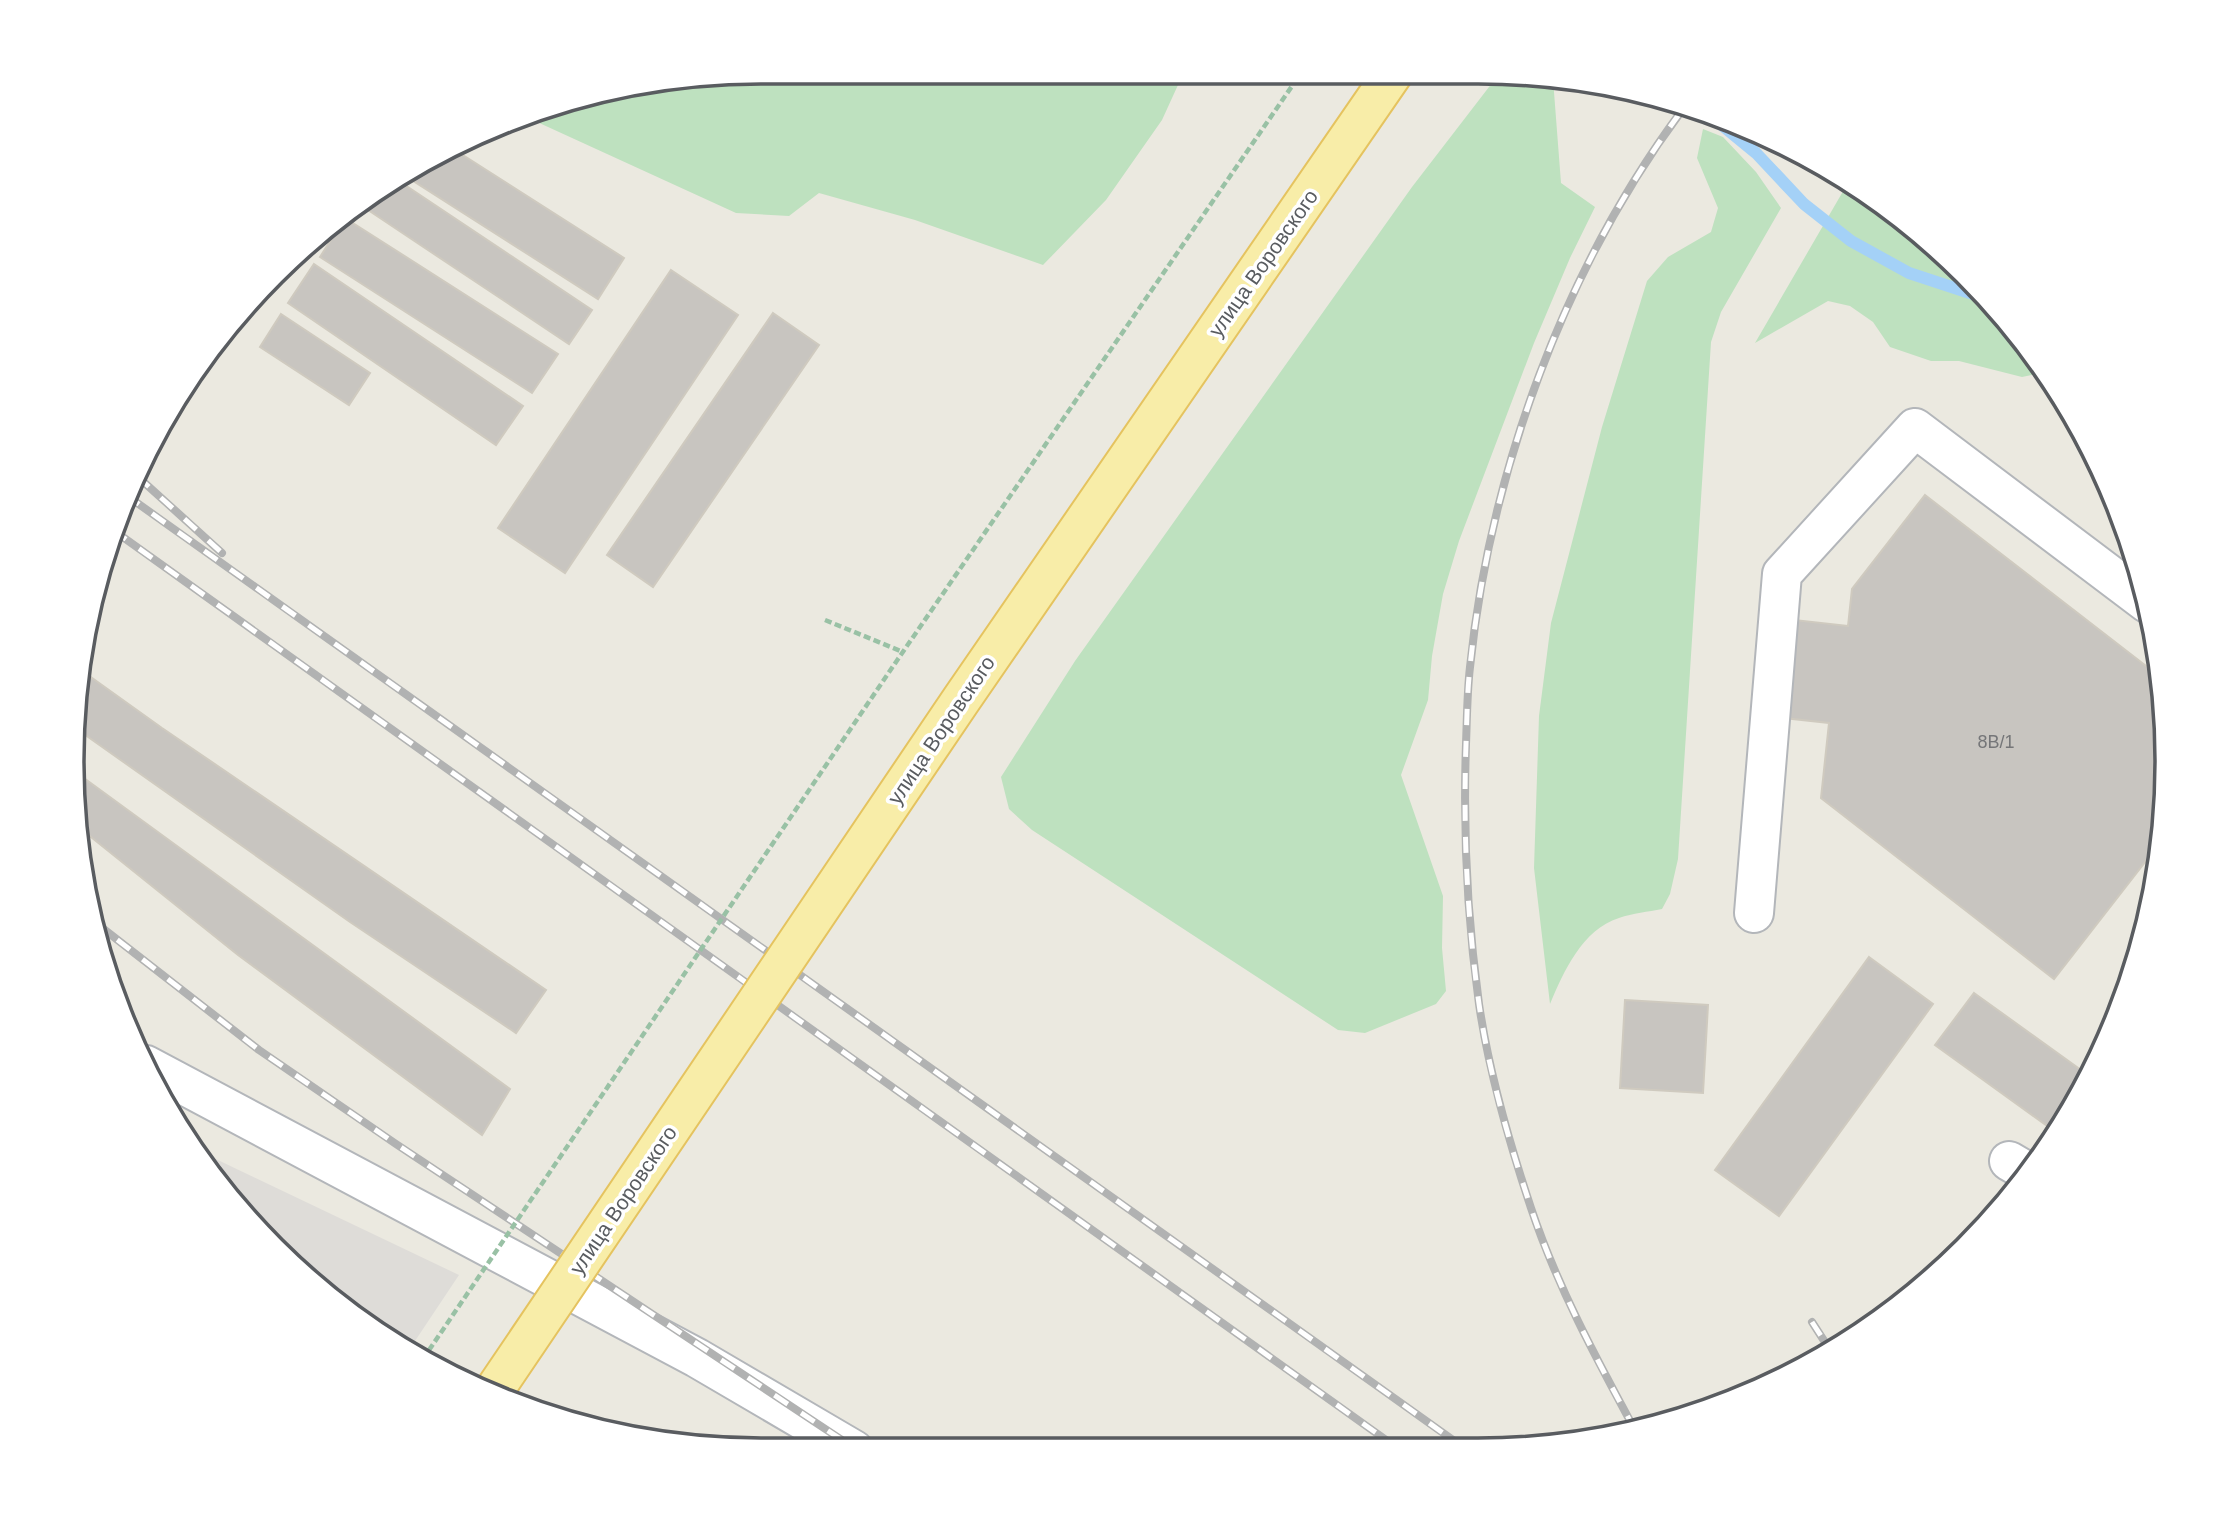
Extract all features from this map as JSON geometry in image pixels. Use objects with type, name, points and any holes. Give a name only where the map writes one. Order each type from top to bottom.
[{"type":"main road","name":"улица Воровского","points":[[498,1384],[961,700],[1386,84]]},
{"type":"street","points":[[1754,913],[1782,574],[1915,428],[2134,593]]},
{"type":"street","points":[[161,1073],[697,1358],[834,1438]]},
{"type":"path","points":[[429,1351],[903,652],[1293,84]]},
{"type":"path","points":[[825,620],[903,652]]},
{"type":"shaded area","points":[[213,1158],[459,1275],[414,1342],[349,1298],[282,1240]]},
{"type":"green space","points":[[1178,84],[1162,120],[1106,200],[1043,265],[915,220],[819,193],[789,216],[736,213],[537,122],[629,97],[717,85]]},
{"type":"green space","points":[[1491,84],[1522,85],[1554,89],[1561,183],[1595,207],[1534,343],[1459,541],[1443,594],[1432,656],[1428,700],[1401,775],[1443,896],[1442,948],[1446,991],[1436,1004],[1365,1033],[1338,1030],[1032,830],[1009,809],[1001,777],[1075,661],[1412,187]]},
{"type":"green space","points":[[1703,129],[1723,137],[1756,172],[1781,208],[1721,312],[1711,342],[1678,859],[1670,894],[1662,909],[1619,918],[1595,932],[1568,965],[1550,1004],[1534,868],[1539,716],[1551,623],[1602,427],[1647,281],[1668,257],[1711,232],[1718,208],[1697,158]]},
{"type":"green space","points":[[1843,191],[1890,224],[1957,282],[1987,315],[2033,375],[2022,377],[1959,361],[1931,361],[1890,347],[1873,322],[1850,306],[1828,301],[1755,343]]},
{"type":"building","points":[[462,154],[624,258],[598,299],[413,181]]},
{"type":"building","points":[[405,185],[592,310],[569,344],[368,210]]},
{"type":"building","points":[[352,222],[558,354],[532,393],[320,257],[332,238]]},
{"type":"building","points":[[314,264],[523,406],[496,445],[288,303]]},
{"type":"building","points":[[671,270],[738,315],[565,573],[498,528]]},
{"type":"building","points":[[773,313],[819,345],[653,587],[607,555]]},
{"type":"building","points":[[281,314],[370,373],[349,405],[260,347]]},
{"type":"building","points":[[1925,495],[2148,668],[2154,717],[2155,761],[2154,805],[2147,859],[2054,979],[1821,798],[1829,723],[1784,718],[1795,620],[1848,626],[1852,589]]},
{"type":"building","points":[[90,676],[546,990],[516,1033],[350,922],[85,734]]},
{"type":"building","points":[[84,778],[510,1089],[482,1135],[238,955],[88,835]]},
{"type":"building","points":[[1869,957],[1933,1004],[1779,1216],[1715,1170]]},
{"type":"building","points":[[1974,993],[2080,1069],[2048,1126],[1935,1045]]},
{"type":"building","points":[[1625,1000],[1708,1005],[1703,1093],[1620,1088]]},
{"type":"waterway","points":[[1734,135],[1756,153],[1804,204],[1851,241],[1909,273],[1966,292]]},
{"type":"railway","points":[[1630,1420],[1565,1294],[1541,1237],[1494,1081],[1479,1004],[1469,906],[1465,809],[1467,706],[1480,593],[1495,519],[1515,446],[1540,374],[1569,303],[1603,235],[1641,170],[1679,115]]},
{"type":"railway","points":[[145,483],[222,553]]},
{"type":"railway","points":[[136,502],[1450,1438]]},
{"type":"railway","points":[[122,537],[1383,1438]]},
{"type":"railway","points":[[106,931],[259,1050],[839,1438]]},
{"type":"railway","points":[[1812,1322],[1825,1342]]}]
